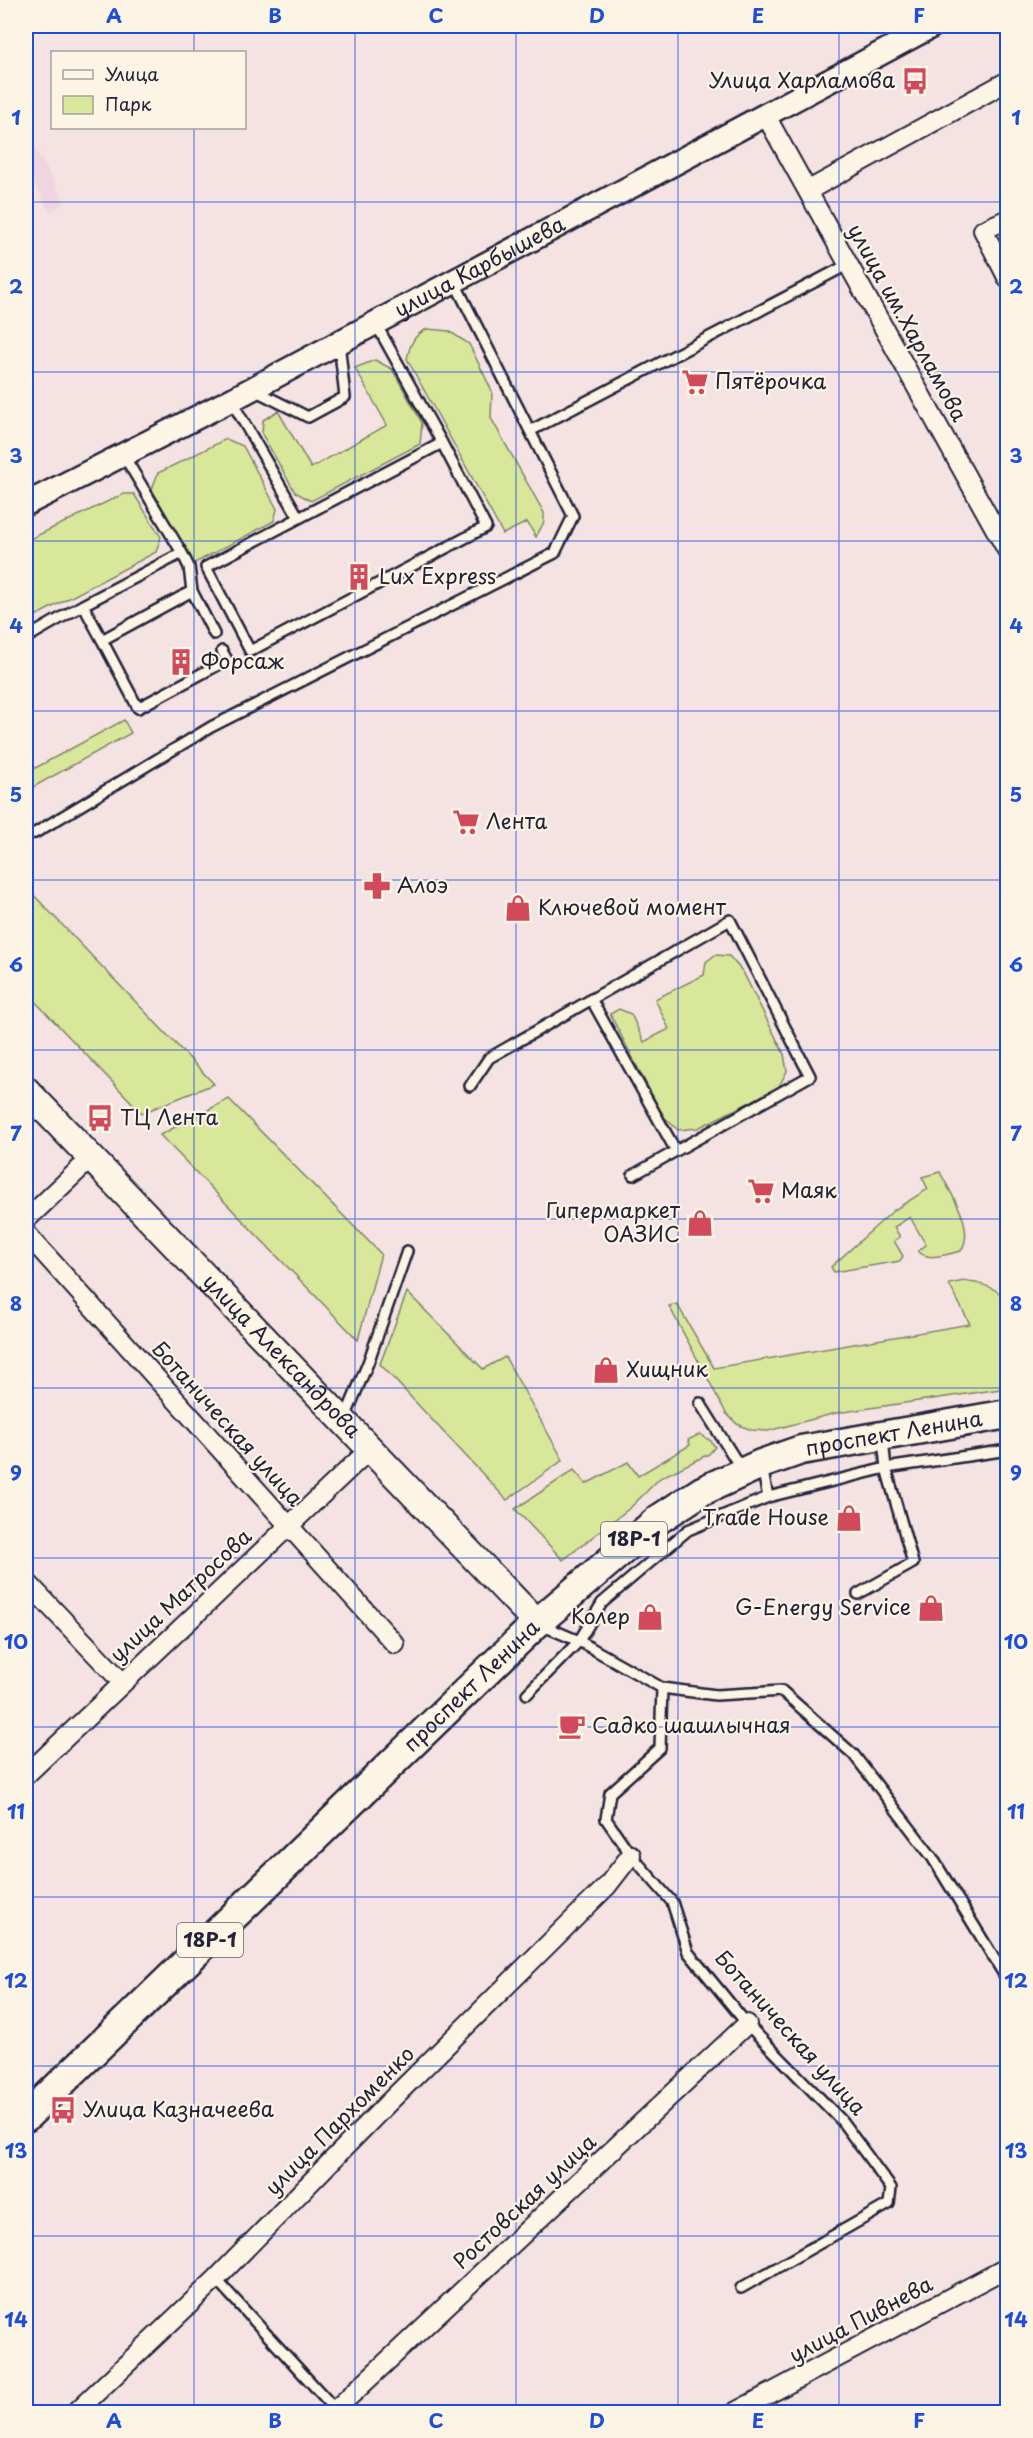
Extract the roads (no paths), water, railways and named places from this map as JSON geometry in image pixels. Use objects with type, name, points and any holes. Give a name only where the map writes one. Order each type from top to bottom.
[{"type":"main road","name":"улица Александрова","points":[[26,1090],[537,1623]]},
{"type":"main road","name":"проспект Ленина","points":[[26,2117],[537,1623],[659,1519],[702,1491],[752,1468],[801,1450],[882,1434],[1008,1414]]},
{"type":"street","name":"улица Карбышева","points":[[26,504],[252,389],[932,26]]},
{"type":"street","points":[[808,190],[1008,81]]},
{"type":"street","name":"улица им.Харламова","points":[[766,116],[1007,550]]},
{"type":"street","points":[[1008,219],[983,230],[1008,279]]},
{"type":"street","points":[[26,1220],[90,1159]]},
{"type":"street","name":"Ботаническая улица","points":[[26,1233],[395,1644]]},
{"type":"street","name":"улица Матросова","points":[[26,1775],[369,1450]]},
{"type":"street","points":[[26,1581],[122,1682]]},
{"type":"street","name":"улица Пархоменко","points":[[76,2412],[216,2280],[388,2103],[607,1886],[631,1855]]},
{"type":"street","name":"Ростовская улица","points":[[335,2411],[747,2024]]},
{"type":"street","name":"улица Пивнева","points":[[735,2412],[1008,2267]]},
{"type":"lane","points":[[530,431],[849,264]]},
{"type":"lane","points":[[30,833],[211,727],[555,553],[573,516],[454,281]]},
{"type":"lane","points":[[375,322],[442,443],[486,526],[250,651],[206,567],[442,443]]},
{"type":"lane","points":[[252,389],[308,417],[345,397],[339,342]]},
{"type":"lane","points":[[231,400],[299,518]]},
{"type":"lane","points":[[124,456],[182,553],[189,567],[192,591],[214,634]]},
{"type":"lane","points":[[26,638],[83,604],[182,553]]},
{"type":"lane","points":[[102,639],[192,591]]},
{"type":"lane","points":[[83,604],[138,708],[227,660],[222,651]]},
{"type":"lane","points":[[470,1086],[489,1058],[730,920],[810,1076],[633,1175]]},
{"type":"lane","points":[[591,999],[676,1151]]},
{"type":"lane","points":[[343,1423],[368,1363],[407,1251]]},
{"type":"lane","points":[[700,1403],[752,1468],[768,1497]]},
{"type":"lane","points":[[858,1594],[913,1563],[886,1468],[882,1434]]},
{"type":"lane","points":[[527,1694],[579,1641],[602,1603],[688,1530],[768,1497],[886,1468],[1008,1450]]},
{"type":"lane","points":[[537,1623],[579,1641],[662,1688],[716,1695],[782,1691],[854,1755],[932,1857],[1008,1981]]},
{"type":"lane","name":"Ботаническая улица","points":[[662,1688],[660,1748],[610,1793],[606,1819],[631,1855],[672,1902],[688,1952],[747,2024],[841,2120],[891,2188],[889,2204],[741,2288]]},
{"type":"lane","points":[[216,2280],[335,2411]]},
{"type":"place","name":"Улица Харламова","points":[[915,81]]},
{"type":"place","name":"Пятёрочка","points":[[695,382]]},
{"type":"place","name":"Lux Express","points":[[359,577]]},
{"type":"place","name":"Форсаж","points":[[181,662]]},
{"type":"place","name":"Лента","points":[[466,822]]},
{"type":"place","name":"Алоэ","points":[[377,886]]},
{"type":"place","name":"Ключевой момент","points":[[518,908]]},
{"type":"place","name":"ТЦ Лента","points":[[100,1118]]},
{"type":"place","name":"Маяк","points":[[761,1191]]},
{"type":"place","name":"Гипермаркет ОАЗИС","points":[[700,1223]]},
{"type":"place","name":"Хищник","points":[[606,1370]]},
{"type":"place","name":"Trade House","points":[[849,1518]]},
{"type":"place","name":"G-Energy Service","points":[[931,1608]]},
{"type":"place","name":"Колер","points":[[650,1617]]},
{"type":"place","name":"Садко шашлычная","points":[[572,1726]]},
{"type":"place","name":"Улица Казначеева","points":[[63,2110]]}]
